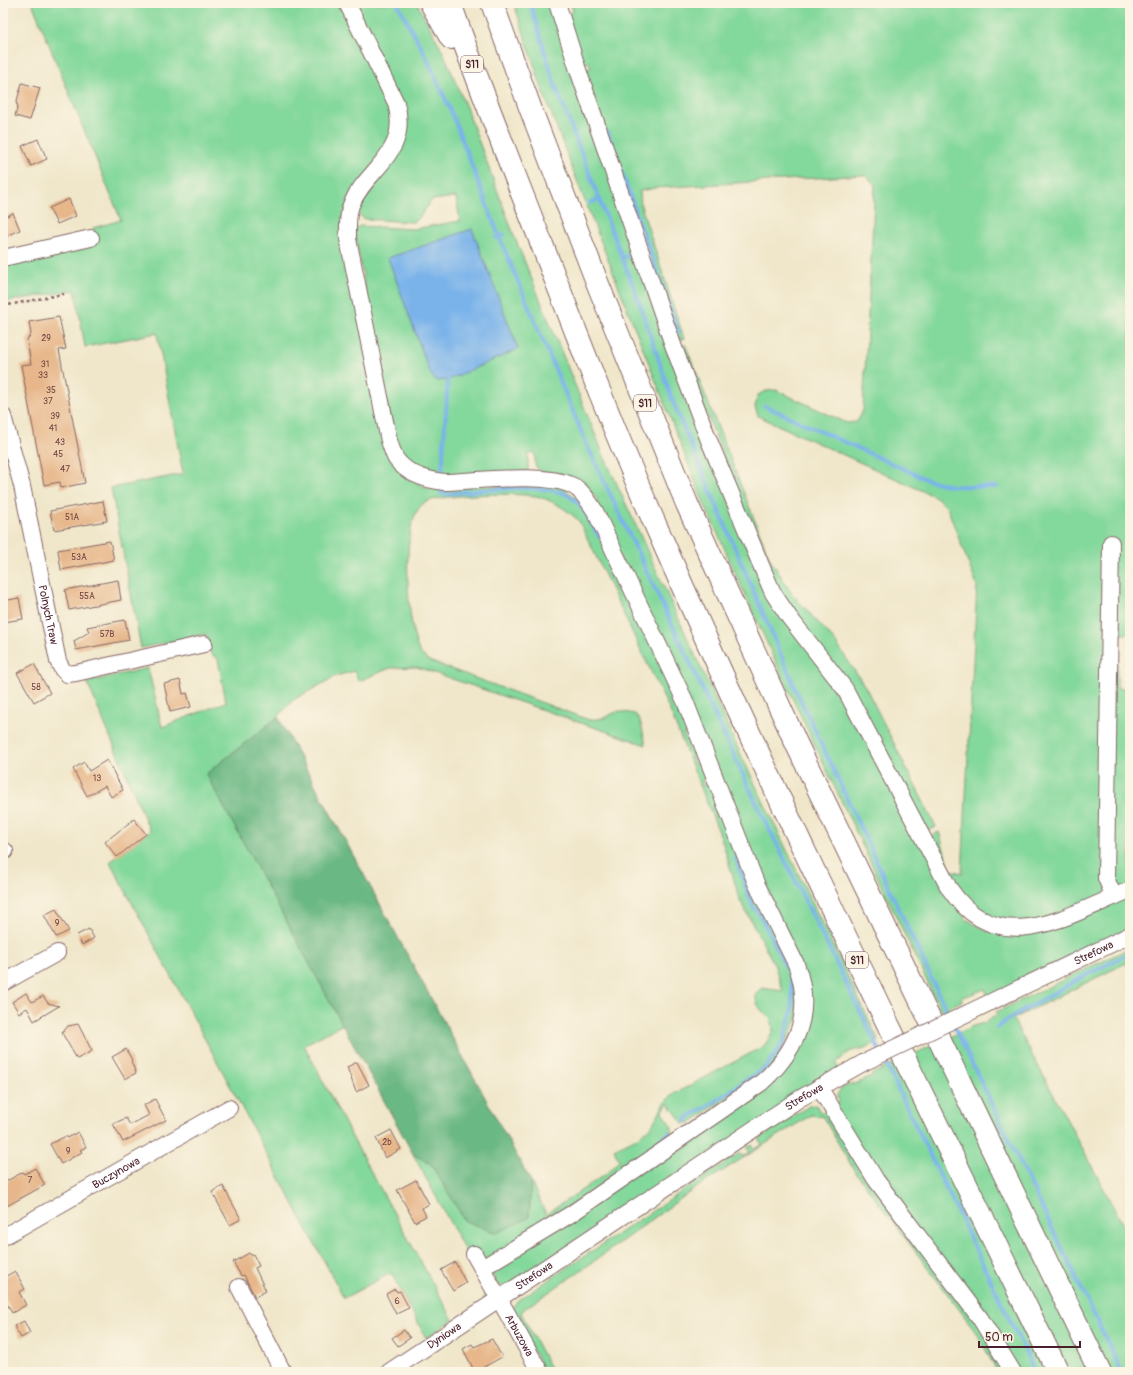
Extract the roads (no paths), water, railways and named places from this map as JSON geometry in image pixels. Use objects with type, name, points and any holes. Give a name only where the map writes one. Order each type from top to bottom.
[{"type":"highway","points":[[431,3],[459,51],[494,124]]},
{"type":"highway","name":"S11","points":[[450,3],[494,124],[620,442],[723,678],[801,844],[1058,1372]]},
{"type":"highway","name":"S11","points":[[492,3],[602,297],[687,504],[762,669],[1100,1372]]},
{"type":"highway","points":[[505,3],[531,110]]},
{"type":"street","name":"Arbuzowa","points":[[347,3],[391,93],[398,112],[398,126],[388,157],[358,193],[352,204],[349,215],[348,239],[389,441],[397,459],[411,472],[431,481],[554,480],[573,486],[585,496],[595,511],[685,701],[756,883],[796,964],[801,978],[804,995],[802,1021],[797,1038],[778,1068],[761,1083],[570,1214],[478,1261],[540,1372]]},
{"type":"street","points":[[557,3],[673,344],[711,445],[773,593],[789,617],[845,689],[949,888],[958,901],[976,917],[991,924],[1022,928],[1046,924],[1130,890]]},
{"type":"street","points":[[3,258],[91,238]]},
{"type":"street","name":"Polnych Traw","points":[[3,416],[22,486],[58,661],[62,669],[67,674],[76,673],[204,644]]},
{"type":"street","points":[[1111,543],[1106,878],[1114,896]]},
{"type":"street","name":"Strefowa","points":[[500,1298],[819,1087],[863,1063],[1130,935]]},
{"type":"street","points":[[3,983],[57,953]]},
{"type":"street","points":[[819,1087],[876,1180],[980,1318],[1013,1372]]},
{"type":"street","name":"Buczynowa","points":[[3,1237],[229,1108]]},
{"type":"street","points":[[239,1286],[283,1372]]},
{"type":"street","name":"Dyniowa","points":[[391,1372],[500,1298]]},
{"type":"water","points":[[472,229],[518,348],[448,380],[436,381],[430,373],[388,258]]},
{"type":"waterway","points":[[397,3],[426,56],[452,114],[499,236],[504,235]]},
{"type":"waterway","points":[[530,3],[555,85],[637,296],[673,402],[797,692],[950,1018]]},
{"type":"waterway","points":[[608,133],[678,332]]},
{"type":"waterway","points":[[590,203],[600,199]]},
{"type":"waterway","points":[[496,238],[499,236],[587,445],[754,798],[880,1051]]},
{"type":"waterway","points":[[622,258],[633,253]]},
{"type":"waterway","points":[[442,473],[448,380]]},
{"type":"waterway","points":[[765,406],[928,480],[951,486],[997,487]]},
{"type":"waterway","points":[[442,490],[441,493],[446,494],[510,488],[546,489],[560,492],[576,501],[599,537]]},
{"type":"waterway","points":[[686,1121],[688,1117],[711,1104],[766,1067],[783,1043],[792,1010],[792,985],[789,973],[760,915],[753,907],[736,859],[737,852]]},
{"type":"waterway","points":[[997,1028],[1007,1020],[1084,976],[1130,953]]},
{"type":"waterway","points":[[953,1024],[1122,1372]]},
{"type":"waterway","points":[[883,1058],[1035,1372]]},
{"type":"waterway","points":[[651,1150],[669,1133]]}]
